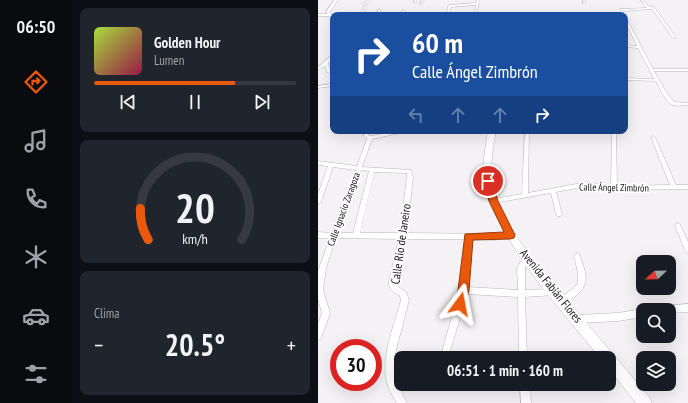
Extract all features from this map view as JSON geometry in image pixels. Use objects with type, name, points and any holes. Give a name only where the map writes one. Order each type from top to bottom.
[{"type":"main road","points":[[329,15],[329,8],[336,0]]},
{"type":"main road","name":"Avenida Fabián Flores","points":[[491,134],[489,148],[488,181],[494,201],[510,235],[526,258],[578,319],[645,403]]},
{"type":"street","points":[[363,12],[365,8],[364,5],[370,0]]},
{"type":"street","points":[[476,12],[478,0]]},
{"type":"street","points":[[642,0],[651,8],[674,37]]},
{"type":"street","points":[[448,12],[449,7],[477,4]]},
{"type":"street","points":[[622,12],[621,10],[651,8]]},
{"type":"street","points":[[318,15],[329,15]]},
{"type":"street","points":[[628,23],[670,102],[675,104],[688,104]]},
{"type":"street","points":[[628,46],[641,47]]},
{"type":"street","points":[[318,70],[330,59]]},
{"type":"street","points":[[326,63],[328,71],[330,72]]},
{"type":"street","points":[[652,70],[688,70]]},
{"type":"street","points":[[628,79],[657,80]]},
{"type":"street","points":[[318,87],[330,85]]},
{"type":"street","points":[[366,134],[366,136],[370,138],[390,134]]},
{"type":"street","points":[[525,195],[527,134]]},
{"type":"street","points":[[614,134],[614,188]]},
{"type":"street","points":[[653,137],[674,187]]},
{"type":"street","name":"Calle Ignacio Zaragoza","points":[[318,336],[326,313],[319,290],[319,281],[322,268],[370,138]]},
{"type":"street","points":[[318,163],[372,170],[356,235]]},
{"type":"street","points":[[318,202],[331,165]]},
{"type":"street","name":"Calle Río de Janeiro","points":[[372,170],[409,171],[410,177],[403,236],[393,281],[393,288],[403,294],[405,300],[391,360],[390,377],[396,393],[402,403]]},
{"type":"street","name":"Calle Ángel Zimbrón","points":[[494,201],[588,184],[614,188],[688,187]]},
{"type":"street","points":[[552,191],[559,214]]},
{"type":"street","points":[[678,226],[688,250]]},
{"type":"street","points":[[318,235],[468,237],[510,235]]},
{"type":"street","points":[[446,351],[464,290],[468,237]]},
{"type":"street","points":[[563,301],[580,288],[583,281],[577,256]]},
{"type":"street","points":[[523,351],[523,294],[521,268],[526,258]]},
{"type":"street","points":[[464,290],[523,294],[554,292]]},
{"type":"street","points":[[676,309],[688,308]]},
{"type":"street","points":[[578,319],[618,317],[636,314]]},
{"type":"street","points":[[525,391],[526,403]]},
{"type":"route","points":[[460,304],[464,290],[468,237],[494,237],[510,235],[494,201],[488,181]]}]
